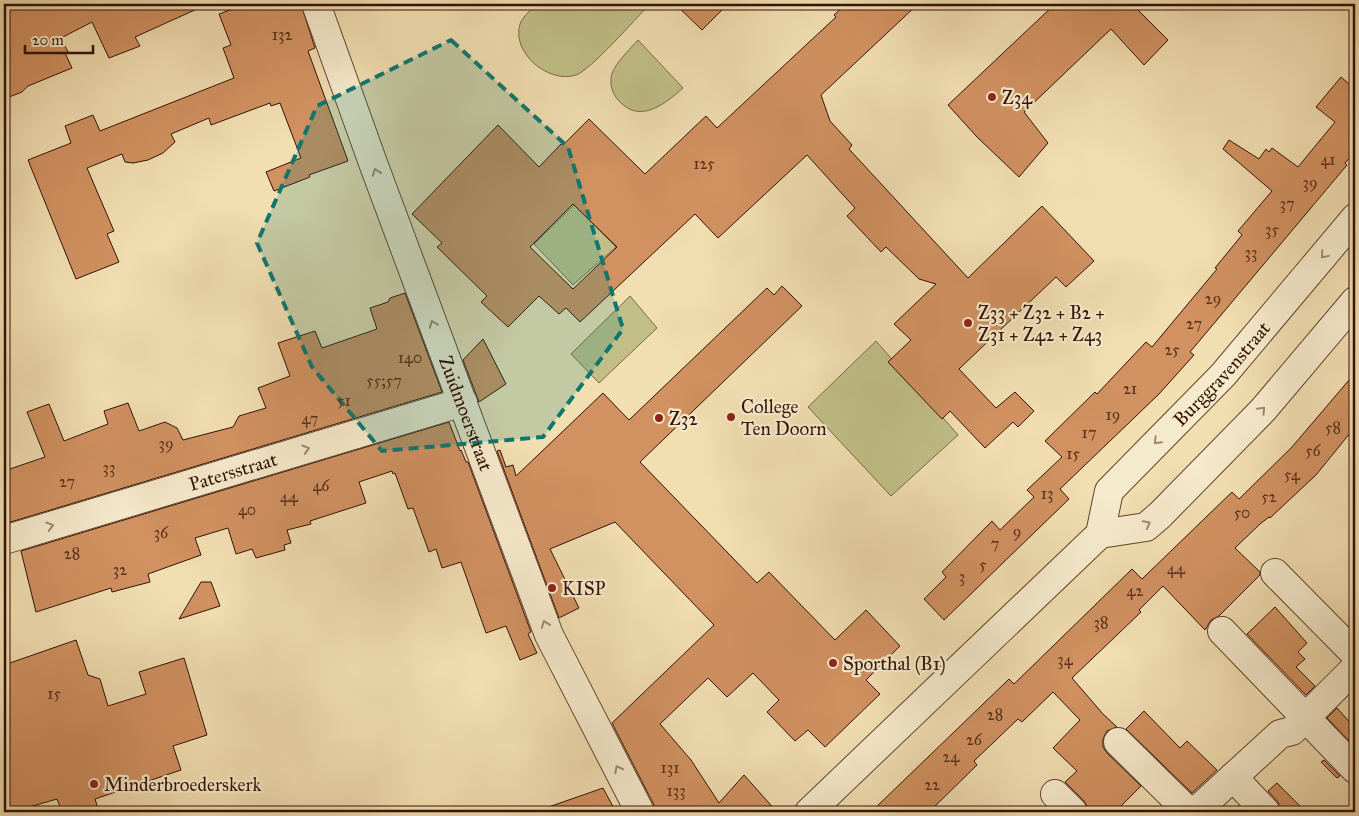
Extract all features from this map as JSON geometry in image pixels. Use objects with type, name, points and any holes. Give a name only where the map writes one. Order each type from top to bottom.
[{"type":"street","name":"Zuidmoerstraat","points":[[316,4],[376,172],[548,635],[640,812]]},
{"type":"street","name":"Burggravenstraat","points":[[1100,534],[1109,490],[1223,375],[1355,218]]},
{"type":"street","points":[[808,812],[1100,534],[1146,527],[1160,515],[1263,410],[1355,301]]},
{"type":"street","name":"Patersstraat","points":[[4,540],[463,402]]},
{"type":"street","points":[[1276,573],[1355,654]]},
{"type":"street","points":[[1222,631],[1355,769]]},
{"type":"street","points":[[1195,812],[1280,734],[1292,731],[1355,668]]},
{"type":"street","points":[[1118,742],[1189,812]]},
{"type":"street","points":[[1233,777],[1266,812]]},
{"type":"highlighted area","points":[[451,40],[568,147],[623,329],[543,437],[382,451],[312,367],[257,243],[317,106]]},
{"type":"shaded area","points":[[537,4],[650,4],[592,64],[576,75],[565,77],[555,75],[534,64],[521,45],[519,35],[521,21]]},
{"type":"shaded area","points":[[638,40],[683,88],[661,105],[645,111],[636,111],[620,102],[613,92],[611,85],[612,73],[615,68]]},
{"type":"shaded area","points":[[574,205],[616,247],[573,285],[534,244]]},
{"type":"shaded area","points":[[630,296],[657,328],[599,383],[571,354]]},
{"type":"shaded area","points":[[876,341],[958,435],[891,496],[808,407]]},
{"type":"building","points":[[4,4],[208,4],[135,37],[140,46],[109,58],[92,22],[61,38],[68,52],[65,53],[72,68],[28,86],[22,92],[4,99]]},
{"type":"building","points":[[246,4],[301,4],[315,48],[308,51],[348,161],[309,175],[310,177],[274,191],[266,172],[301,158],[280,103],[271,106],[270,103],[211,125],[209,118],[171,134],[175,142],[163,153],[148,160],[133,163],[125,162],[122,154],[87,168],[114,231],[107,234],[119,262],[76,279],[28,160],[71,143],[65,126],[93,115],[100,131],[234,78],[223,48],[231,45],[219,14]]},
{"type":"building","points":[[675,4],[728,4],[702,30]]},
{"type":"building","points":[[846,4],[918,4],[821,95],[830,121],[852,145],[849,149],[968,278],[1042,206],[1094,261],[1066,287],[1056,277],[959,369],[996,408],[1015,392],[1034,411],[1018,427],[1013,422],[985,448],[950,411],[942,419],[888,362],[911,340],[894,324],[936,284],[919,279],[886,247],[881,252],[847,216],[855,208],[807,155],[718,238],[695,214],[580,322],[566,308],[559,314],[539,296],[508,327],[481,302],[487,296],[437,247],[442,243],[412,214],[498,125],[539,167],[589,119],[645,174],[706,116],[717,128],[836,17],[834,15]],"holes":[[[573,204],[617,247],[573,289],[530,247]]]},
{"type":"building","name":"Z34","points":[[1055,4],[1132,4],[1168,40],[1144,65],[1111,29],[1024,112],[1048,143],[1019,177],[977,137],[948,105]]},
{"type":"building","points":[[1341,77],[1355,89],[1355,152],[1345,163],[1347,165],[1190,352],[1194,355],[1159,394],[1060,489],[1069,499],[944,620],[924,599],[946,577],[942,572],[992,521],[1000,530],[1034,497],[1027,490],[1062,457],[1045,441],[1095,392],[1097,394],[1146,342],[1152,347],[1217,269],[1215,268],[1242,235],[1238,231],[1272,191],[1223,149],[1229,140],[1259,159],[1266,149],[1269,152],[1272,148],[1298,167],[1335,122],[1316,107]]},
{"type":"building","points":[[782,286],[802,306],[640,462],[757,583],[769,572],[835,640],[866,610],[900,646],[866,680],[880,694],[825,747],[808,730],[795,741],[767,712],[779,700],[753,673],[727,697],[708,678],[660,724],[691,760],[719,803],[744,775],[777,812],[656,812],[612,723],[714,625],[615,522],[550,549],[579,608],[559,618],[497,451],[500,450],[506,467],[513,465],[516,476],[603,393],[629,420],[767,288],[774,295]]},
{"type":"building","points":[[405,293],[442,392],[4,524],[4,471],[45,457],[27,412],[49,404],[64,441],[108,424],[104,411],[128,403],[139,431],[165,422],[177,428],[183,440],[233,427],[239,416],[266,408],[258,388],[290,376],[278,343],[315,331],[322,348],[377,329],[370,308],[388,302],[390,298]]},
{"type":"building","points":[[483,339],[506,384],[479,402],[463,360]]},
{"type":"building","points":[[1355,373],[1355,427],[1316,475],[1235,548],[1260,572],[1260,575],[1219,616],[1211,620],[1205,630],[1163,586],[1139,610],[1141,612],[1072,678],[1103,714],[1117,727],[1107,731],[1103,739],[1103,747],[1141,786],[1115,812],[1088,812],[1084,801],[1065,782],[1077,771],[1053,748],[1080,720],[1053,692],[1022,722],[1018,719],[974,761],[977,765],[929,812],[871,812],[1009,679],[1014,684],[1132,569],[1142,579],[1232,492],[1239,499],[1292,447]]},
{"type":"building","points":[[449,422],[460,451],[466,462],[468,462],[531,632],[528,634],[537,653],[520,660],[506,626],[486,633],[461,562],[442,568],[436,549],[429,552],[413,508],[408,509],[395,473],[393,474],[392,471],[359,482],[366,503],[310,521],[311,524],[287,530],[291,543],[284,545],[285,550],[256,558],[252,549],[236,554],[228,528],[195,538],[201,555],[148,574],[150,582],[112,592],[111,588],[36,612],[21,551]]},
{"type":"building","points":[[201,582],[211,582],[220,606],[179,619]]},
{"type":"building","points":[[1275,607],[1307,643],[1298,652],[1305,659],[1296,667],[1315,686],[1306,695],[1247,634]]},
{"type":"building","points":[[76,640],[88,675],[100,679],[108,706],[146,694],[139,672],[184,658],[207,735],[173,746],[181,770],[95,799],[99,812],[62,812],[57,799],[12,812],[4,812],[4,665]]},
{"type":"building","points":[[1337,708],[1355,728],[1355,747],[1327,718]]},
{"type":"building","points":[[1144,711],[1180,748],[1187,741],[1217,770],[1192,793],[1126,729]]},
{"type":"building","points":[[1324,760],[1340,776],[1337,778],[1321,762]]},
{"type":"building","points":[[1277,783],[1306,812],[1281,812],[1278,802],[1268,791]]},
{"type":"building","points":[[603,788],[616,812],[541,812],[540,810]]},
{"type":"place","name":"Z34","points":[[992,97]]},
{"type":"place","name":"Z33 + Z32 + B2 + Z31 + Z42 + Z43","points":[[968,323]]},
{"type":"place","name":"College Ten Doorn","points":[[731,417]]},
{"type":"place","name":"Z32","points":[[659,418]]},
{"type":"place","name":"KISP","points":[[552,588]]},
{"type":"place","name":"Sporthal (B1)","points":[[833,663]]},
{"type":"place","name":"Minderbroederskerk","points":[[94,784]]}]
